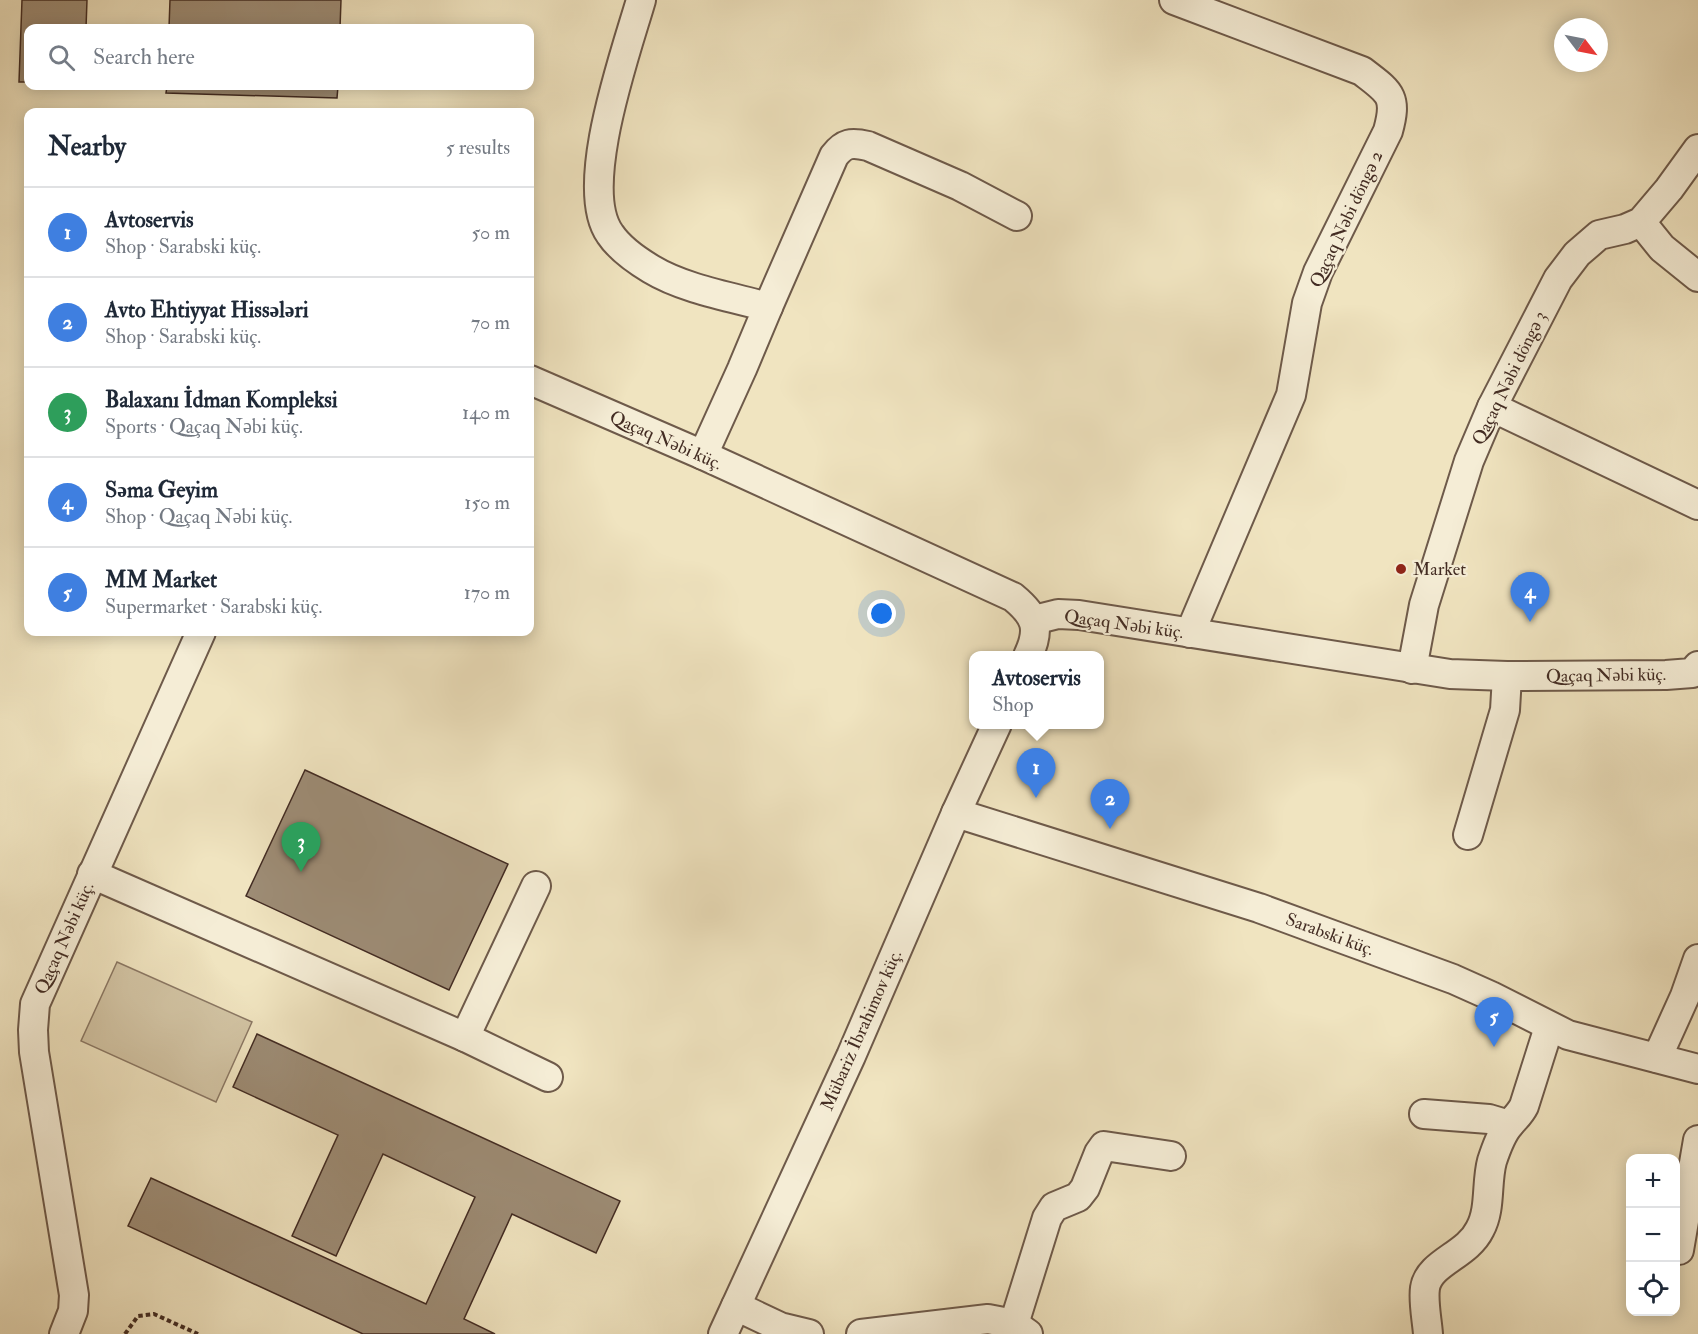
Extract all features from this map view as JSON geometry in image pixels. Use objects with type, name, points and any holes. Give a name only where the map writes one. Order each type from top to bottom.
[{"type":"street","points":[[641,0],[605,131],[598,183],[601,210],[609,233],[627,252],[652,270],[677,281],[768,307]]},
{"type":"street","name":"Qaçaq Nəbi döngə 2","points":[[1174,0],[1362,71],[1387,91],[1393,112],[1388,131],[1318,272],[1307,303],[1291,395],[1190,633]]},
{"type":"street","points":[[703,455],[834,156],[842,145],[854,143],[868,146],[960,186],[1017,216]]},
{"type":"street","points":[[1698,149],[1641,222],[1662,248],[1698,277]]},
{"type":"street","name":"Qaçaq Nəbi döngə 3","points":[[1412,669],[1427,594],[1469,461],[1492,407],[1558,279],[1577,254],[1599,235],[1625,229],[1641,222]]},
{"type":"street","name":"Qaçaq Nəbi küç.","points":[[534,382],[703,455],[1013,597],[1025,607],[1034,620],[1058,614],[1079,615],[1450,674],[1666,675],[1692,673],[1698,666]]},
{"type":"street","points":[[1492,407],[1698,505]]},
{"type":"street","points":[[1030,651],[1035,631],[1034,620]]},
{"type":"street","name":"Qaçaq Nəbi küç.","points":[[70,1333],[74,1295],[34,1052],[35,1004],[199,636]]},
{"type":"street","points":[[1468,835],[1505,710],[1507,676]]},
{"type":"street","name":"Mübariz İbrahimov küç.","points":[[723,1334],[851,1056],[995,729]]},
{"type":"street","name":"Sarabski küç.","points":[[956,813],[1288,919],[1453,979],[1549,1027],[1587,1041],[1698,1069]]},
{"type":"street","points":[[92,874],[465,1037],[548,1077]]},
{"type":"street","points":[[465,1037],[536,886]]},
{"type":"street","points":[[1657,1058],[1685,996],[1698,959]]},
{"type":"street","points":[[1428,1334],[1425,1290],[1428,1276],[1441,1264],[1464,1249],[1481,1229],[1491,1163],[1498,1143],[1509,1125],[1520,1115],[1527,1100],[1549,1027]]},
{"type":"street","points":[[1425,1114],[1489,1119],[1509,1125]]},
{"type":"street","points":[[1680,1244],[1698,1140]]},
{"type":"street","points":[[861,1334],[988,1319],[1021,1329],[1047,1218],[1054,1207],[1078,1197],[1085,1188],[1104,1146],[1172,1156]]},
{"type":"street","points":[[736,1306],[780,1327],[809,1334]]},
{"type":"path","points":[[125,1334],[138,1316],[154,1314],[198,1334]]},
{"type":"shaded area","points":[[117,962],[252,1022],[216,1102],[81,1041]]},
{"type":"building","points":[[22,0],[87,0],[86,24],[24,24],[24,82],[19,82]]},
{"type":"building","points":[[170,0],[341,0],[340,24],[169,24]]},
{"type":"building","points":[[166,90],[338,90],[337,98],[166,93]]},
{"type":"building","points":[[305,770],[508,864],[449,990],[246,896]]},
{"type":"building","points":[[257,1034],[620,1201],[596,1253],[512,1214],[464,1319],[495,1334],[363,1334],[128,1226],[151,1178],[426,1304],[475,1197],[383,1154],[336,1256],[292,1236],[338,1135],[233,1087]]},
{"type":"place","name":"Market","points":[[1401,569]]},
{"type":"place","name":"Səma Geyim","points":[[1530,622]]},
{"type":"place","name":"Avtoservis","points":[[1036,798]]},
{"type":"place","name":"Avto Ehtiyyat Hissələri","points":[[1110,829]]},
{"type":"place","name":"Balaxanı İdman Kompleksi","points":[[301,872]]},
{"type":"place","name":"MM Market","points":[[1494,1047]]}]
